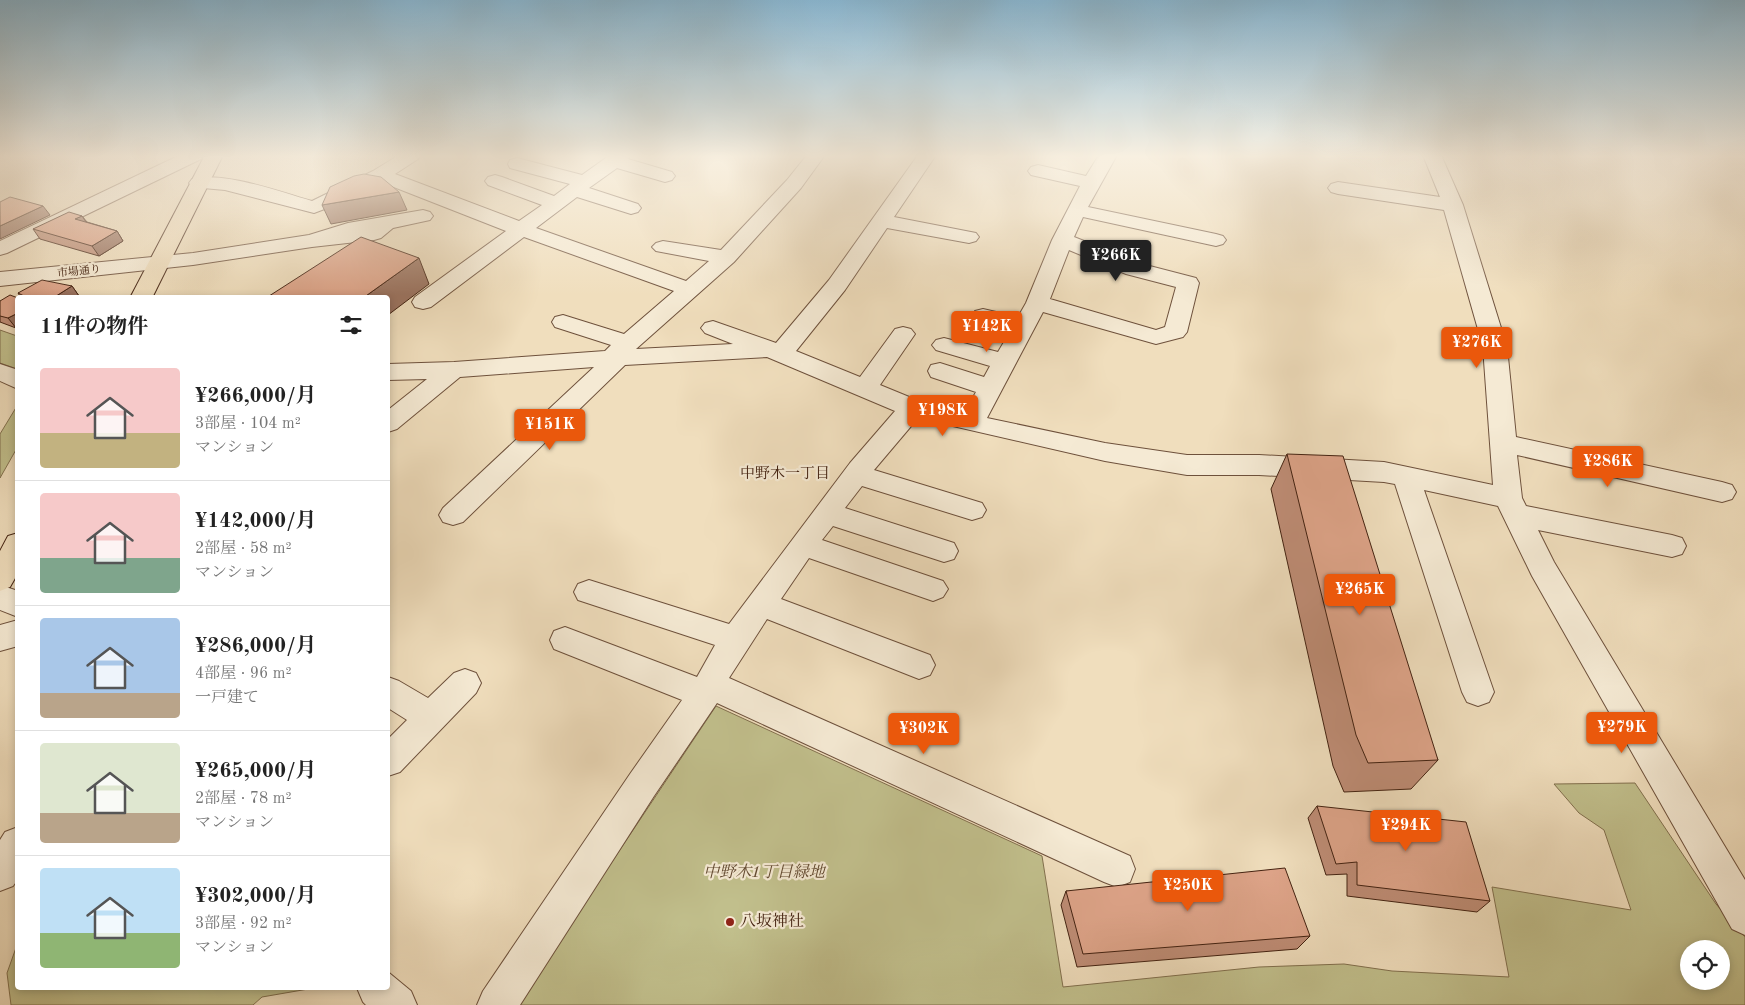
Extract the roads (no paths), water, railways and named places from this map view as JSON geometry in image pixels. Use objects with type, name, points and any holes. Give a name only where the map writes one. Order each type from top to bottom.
[{"type":"main road","points":[[142,295],[189,202]]},
{"type":"main road","points":[[0,579],[15,550]]},
{"type":"street","points":[[0,249],[97,202]]},
{"type":"street","points":[[297,202],[314,206],[325,202]]},
{"type":"street","points":[[450,202],[688,289]]},
{"type":"street","points":[[617,202],[631,208]]},
{"type":"street","points":[[453,515],[620,353],[688,289],[726,257],[777,202]]},
{"type":"street","points":[[390,372],[454,370],[620,353],[775,351],[837,285],[895,202]]},
{"type":"street","points":[[971,423],[1037,302],[1062,240],[1080,202]]},
{"type":"street","points":[[1431,202],[1452,205]]},
{"type":"street","points":[[1451,202],[1495,347],[1503,443],[1512,507],[1542,568],[1745,916]]},
{"type":"street","points":[[423,302],[556,203]]},
{"type":"street","points":[[1076,210],[1216,240]]},
{"type":"street","name":"市場通り","points":[[0,279],[158,263],[374,234],[383,228],[381,224],[423,216]]},
{"type":"street","points":[[882,220],[969,237]]},
{"type":"street","points":[[1037,302],[1156,337],[1175,332],[1188,283],[1134,269],[1062,240]]},
{"type":"street","points":[[662,247],[726,257]]},
{"type":"street","points":[[983,316],[1024,326]]},
{"type":"street","points":[[563,322],[620,353]]},
{"type":"street","points":[[713,328],[775,351],[912,408],[971,423],[1105,452],[1187,465],[1258,465],[1384,472],[1406,476],[1512,507],[1672,546]]},
{"type":"street","points":[[865,388],[903,334]]},
{"type":"street","points":[[944,345],[1004,362]]},
{"type":"street","points":[[390,421],[454,370]]},
{"type":"street","points":[[940,371],[991,388]]},
{"type":"street","points":[[0,372],[15,379]]},
{"type":"street","points":[[497,1005],[642,785],[708,689],[713,676],[736,639],[827,512],[856,474],[912,408]]},
{"type":"street","points":[[1503,443],[1722,492]]},
{"type":"street","points":[[856,474],[972,510]]},
{"type":"street","points":[[1406,476],[1478,692]]},
{"type":"street","points":[[827,512],[944,550]]},
{"type":"street","points":[[803,545],[933,590]]},
{"type":"street","points":[[589,592],[736,639]]},
{"type":"street","points":[[0,597],[15,604]]},
{"type":"street","points":[[761,604],[919,666]]},
{"type":"street","points":[[0,638],[15,634]]},
{"type":"street","points":[[565,640],[708,689],[1117,869]]},
{"type":"street","points":[[390,759],[465,683]]},
{"type":"street","points":[[390,692],[431,717]]},
{"type":"street","points":[[0,873],[15,850]]},
{"type":"street","points":[[378,990],[397,1005]]},
{"type":"place","name":"八坂神社","points":[[730,922]]},
{"type":"district","name":"中野木一丁目","points":[[785,474]]},
{"type":"park label","name":"中野木1丁目緑地","points":[[764,873]]}]
